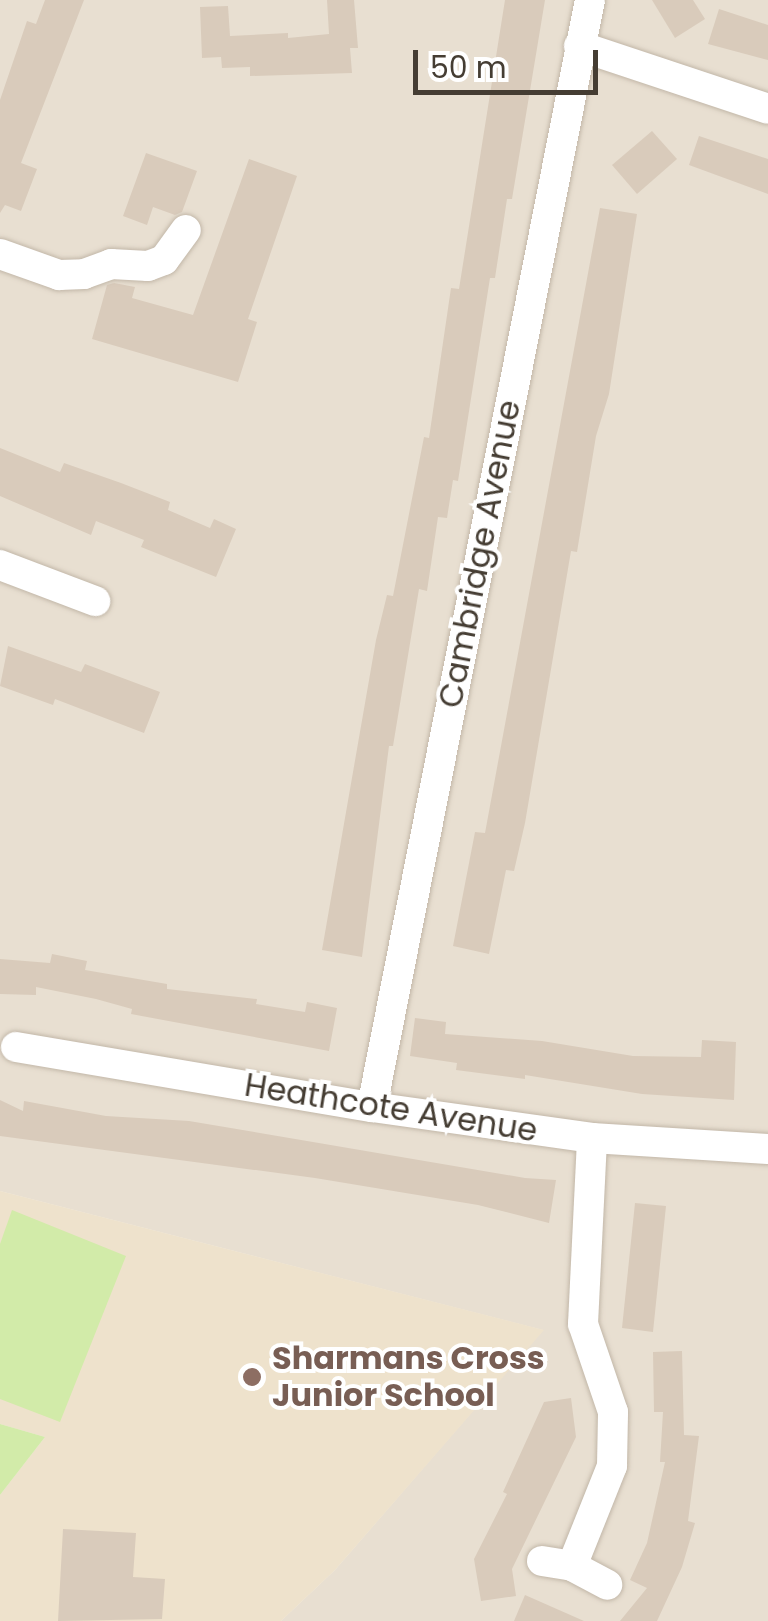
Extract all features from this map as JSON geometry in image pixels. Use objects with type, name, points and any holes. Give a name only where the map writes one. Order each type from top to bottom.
[{"type":"street","name":"Cambridge Avenue","points":[[372,1108],[590,0]]},
{"type":"street","points":[[579,46],[768,110]]},
{"type":"street","points":[[0,254],[59,274],[84,274],[110,264],[148,266],[164,260],[186,230]]},
{"type":"street","points":[[0,565],[96,601]]},
{"type":"street","name":"Heathcote Avenue","points":[[16,1046],[372,1108],[592,1138],[768,1150]]},
{"type":"street","points":[[592,1138],[584,1324],[613,1412],[612,1466],[557,1563],[607,1585]]},
{"type":"shaded area","points":[[0,0],[768,0],[768,1621],[281,1621],[335,1570],[543,1330],[0,1191]]},
{"type":"shaded area","name":"Sharmans Cross Junior School","points":[[0,1191],[544,1330],[335,1570],[281,1621],[0,1621],[0,1495],[45,1437],[0,1424]]},
{"type":"green space","points":[[12,1210],[126,1256],[60,1422],[0,1399],[0,1244]]},
{"type":"green space","points":[[0,1424],[45,1437],[0,1495]]},
{"type":"building","points":[[45,0],[84,0],[21,163],[37,169],[21,211],[5,205],[0,213],[0,100],[27,21],[36,24]]},
{"type":"building","points":[[327,0],[354,0],[358,48],[350,48],[352,73],[250,76],[250,67],[222,68],[221,57],[202,58],[200,7],[228,6],[230,36],[288,33],[288,38],[329,34]]},
{"type":"building","points":[[505,0],[545,0],[512,199],[507,199],[495,278],[490,278],[458,481],[453,480],[447,518],[438,517],[427,591],[419,589],[393,746],[389,746],[362,957],[322,950],[376,640],[387,595],[393,596],[424,437],[429,438],[451,288],[459,289]]},
{"type":"building","points":[[652,0],[693,0],[705,19],[675,38]]},
{"type":"building","points":[[719,9],[768,25],[768,60],[708,44]]},
{"type":"building","points":[[652,131],[677,159],[637,194],[612,165]]},
{"type":"building","points":[[699,136],[768,159],[768,194],[689,165]]},
{"type":"building","points":[[146,153],[197,171],[182,212],[175,215],[153,207],[147,225],[123,216]]},
{"type":"building","points":[[249,159],[297,176],[248,319],[257,322],[238,382],[92,339],[107,285],[114,283],[135,287],[132,298],[193,315]]},
{"type":"building","points":[[600,208],[637,214],[609,394],[596,436],[577,552],[571,551],[525,823],[514,871],[506,870],[489,954],[453,946],[475,832],[485,833]]},
{"type":"building","points":[[0,448],[60,472],[64,463],[121,483],[170,502],[168,510],[210,528],[214,519],[236,529],[216,577],[141,547],[144,540],[96,521],[91,535],[0,496]]},
{"type":"building","points":[[8,646],[81,672],[85,664],[160,692],[144,733],[55,699],[53,705],[0,686]]},
{"type":"building","points":[[52,954],[87,961],[85,970],[167,984],[167,989],[257,999],[256,1004],[305,1012],[307,1002],[337,1008],[329,1051],[131,1014],[132,1009],[36,987],[36,995],[0,994],[0,959],[50,963]]},
{"type":"building","points":[[415,1018],[446,1022],[445,1034],[542,1041],[633,1056],[701,1057],[702,1040],[736,1042],[734,1100],[642,1094],[525,1075],[525,1079],[456,1070],[457,1063],[410,1056]]},
{"type":"building","points":[[0,1100],[23,1111],[24,1101],[106,1116],[189,1121],[556,1180],[549,1223],[478,1205],[315,1178],[0,1136]]},
{"type":"building","points":[[635,1203],[666,1206],[653,1332],[622,1328]]},
{"type":"building","points":[[682,1351],[684,1435],[699,1436],[688,1521],[695,1523],[682,1567],[657,1621],[620,1621],[647,1588],[630,1580],[647,1543],[665,1462],[660,1462],[663,1412],[654,1412],[653,1352]]},
{"type":"building","points":[[571,1398],[576,1437],[512,1569],[516,1596],[481,1601],[474,1559],[507,1494],[503,1492],[544,1402]]},
{"type":"building","points":[[63,1529],[136,1533],[133,1577],[165,1579],[162,1619],[58,1621]]},
{"type":"building","points":[[525,1595],[584,1621],[514,1621]]},
{"type":"place","name":"Sharmans Cross Junior School","points":[[252,1377]]}]
